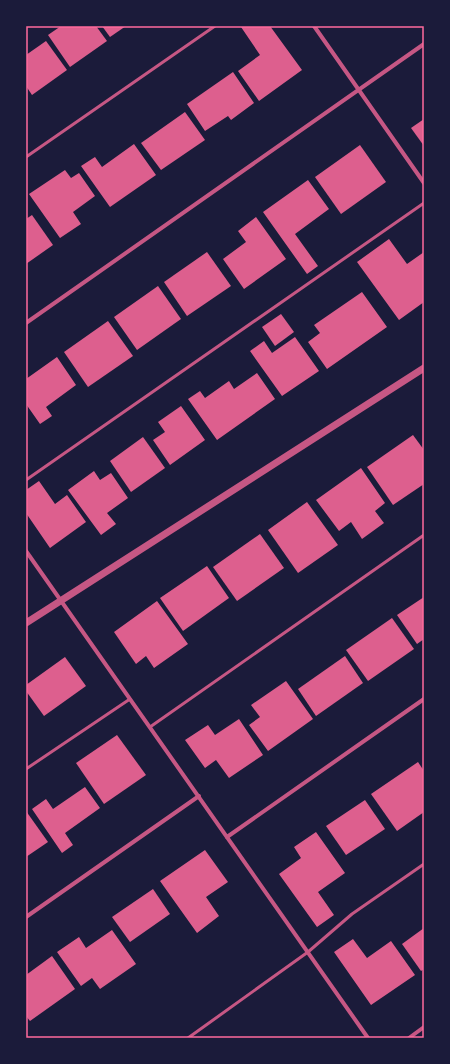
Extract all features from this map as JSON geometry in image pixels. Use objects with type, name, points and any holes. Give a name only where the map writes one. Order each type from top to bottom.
[{"type":"street","points":[[314,26],[424,183]]},
{"type":"street","points":[[26,323],[424,44]]},
{"type":"street","points":[[26,623],[424,368]]},
{"type":"street","points":[[26,551],[368,1038]]},
{"type":"street","points":[[227,837],[424,699]]},
{"type":"street","points":[[26,917],[199,796]]},
{"type":"street","points":[[409,1038],[424,1027]]},
{"type":"lane","points":[[26,157],[215,26]]},
{"type":"lane","points":[[26,480],[424,203]]},
{"type":"lane","points":[[150,727],[424,535]]},
{"type":"lane","points":[[26,769],[130,699]]},
{"type":"lane","points":[[188,1038],[308,952],[352,914],[424,864]]},
{"type":"building","points":[[61,26],[96,26],[107,41],[70,67],[48,35]]},
{"type":"building","points":[[102,26],[126,26],[110,37]]},
{"type":"building","points":[[270,26],[302,70],[259,101],[238,71],[260,55],[241,27]]},
{"type":"building","points":[[46,41],[67,70],[32,95],[26,86],[26,55]]},
{"type":"building","points":[[233,72],[254,103],[231,120],[228,116],[205,131],[187,104]]},
{"type":"building","points":[[185,112],[205,140],[161,170],[141,143]]},
{"type":"building","points":[[424,119],[424,146],[411,128]]},
{"type":"building","points":[[134,144],[156,175],[110,207],[81,166],[95,157],[102,167]]},
{"type":"building","points":[[360,145],[386,182],[341,214],[315,177]]},
{"type":"building","points":[[65,170],[71,178],[79,173],[95,196],[73,212],[81,224],[60,238],[29,194]]},
{"type":"building","points":[[308,180],[329,209],[295,234],[318,266],[307,274],[263,212]]},
{"type":"building","points":[[32,215],[53,245],[26,264],[26,219]]},
{"type":"building","points":[[256,217],[286,259],[244,289],[223,259],[246,242],[238,231]]},
{"type":"building","points":[[389,239],[407,264],[424,252],[424,302],[399,320],[357,262]]},
{"type":"building","points":[[207,252],[231,286],[187,316],[164,282]]},
{"type":"building","points":[[158,286],[181,319],[137,350],[114,317]]},
{"type":"building","points":[[362,292],[387,327],[327,369],[308,342],[320,333],[314,325]]},
{"type":"building","points":[[281,314],[294,332],[275,346],[262,327]]},
{"type":"building","points":[[108,321],[133,356],[88,387],[64,352]]},
{"type":"building","points":[[295,337],[319,371],[282,396],[250,351],[264,341],[272,353]]},
{"type":"building","points":[[57,357],[76,385],[46,407],[52,416],[40,424],[26,404],[26,379]]},
{"type":"building","points":[[257,373],[275,399],[217,440],[188,399],[200,391],[205,398],[229,381],[234,389]]},
{"type":"building","points":[[181,406],[205,440],[170,465],[153,440],[165,432],[158,422]]},
{"type":"building","points":[[413,435],[424,450],[424,484],[393,505],[367,467]]},
{"type":"building","points":[[143,437],[165,468],[131,492],[110,461]]},
{"type":"building","points":[[361,468],[385,503],[375,511],[384,523],[362,539],[351,522],[339,531],[316,500]]},
{"type":"building","points":[[94,471],[100,480],[111,473],[128,498],[107,513],[116,524],[101,535],[68,490]]},
{"type":"building","points":[[39,481],[55,504],[67,495],[86,522],[50,548],[26,513],[26,490]]},
{"type":"building","points":[[307,502],[338,545],[298,573],[268,530]]},
{"type":"building","points":[[260,534],[284,568],[237,601],[213,567]]},
{"type":"building","points":[[207,566],[229,598],[183,631],[160,598]]},
{"type":"building","points":[[424,597],[424,639],[417,644],[397,615]]},
{"type":"building","points":[[157,601],[188,644],[154,668],[146,656],[136,664],[114,632]]},
{"type":"building","points":[[392,618],[414,649],[368,681],[346,650]]},
{"type":"building","points":[[345,656],[363,683],[316,716],[298,689]]},
{"type":"building","points":[[65,657],[86,686],[44,716],[26,691],[26,685]]},
{"type":"building","points":[[286,681],[313,719],[268,751],[249,725],[260,717],[251,705]]},
{"type":"building","points":[[239,719],[263,755],[229,778],[216,760],[205,768],[185,740],[208,725],[215,735]]},
{"type":"building","points":[[117,735],[146,775],[104,804],[76,763]]},
{"type":"building","points":[[418,762],[424,771],[424,812],[397,831],[371,794]]},
{"type":"building","points":[[85,787],[100,808],[65,833],[73,845],[62,853],[32,809],[46,799],[53,809]]},
{"type":"building","points":[[365,800],[385,829],[346,855],[326,826]]},
{"type":"building","points":[[26,811],[48,842],[26,857]]},
{"type":"building","points":[[316,832],[345,873],[318,892],[334,915],[317,927],[279,874],[301,858],[294,847]]},
{"type":"building","points":[[205,850],[228,882],[206,897],[219,916],[197,933],[160,881]]},
{"type":"building","points":[[153,889],[170,914],[130,942],[112,917]]},
{"type":"building","points":[[424,928],[424,969],[421,971],[402,944]]},
{"type":"building","points":[[112,930],[136,964],[100,989],[92,978],[81,986],[57,952],[79,937],[86,948]]},
{"type":"building","points":[[353,939],[367,958],[391,941],[415,975],[371,1005],[334,952]]},
{"type":"building","points":[[52,956],[75,989],[30,1021],[26,1016],[26,975]]}]
